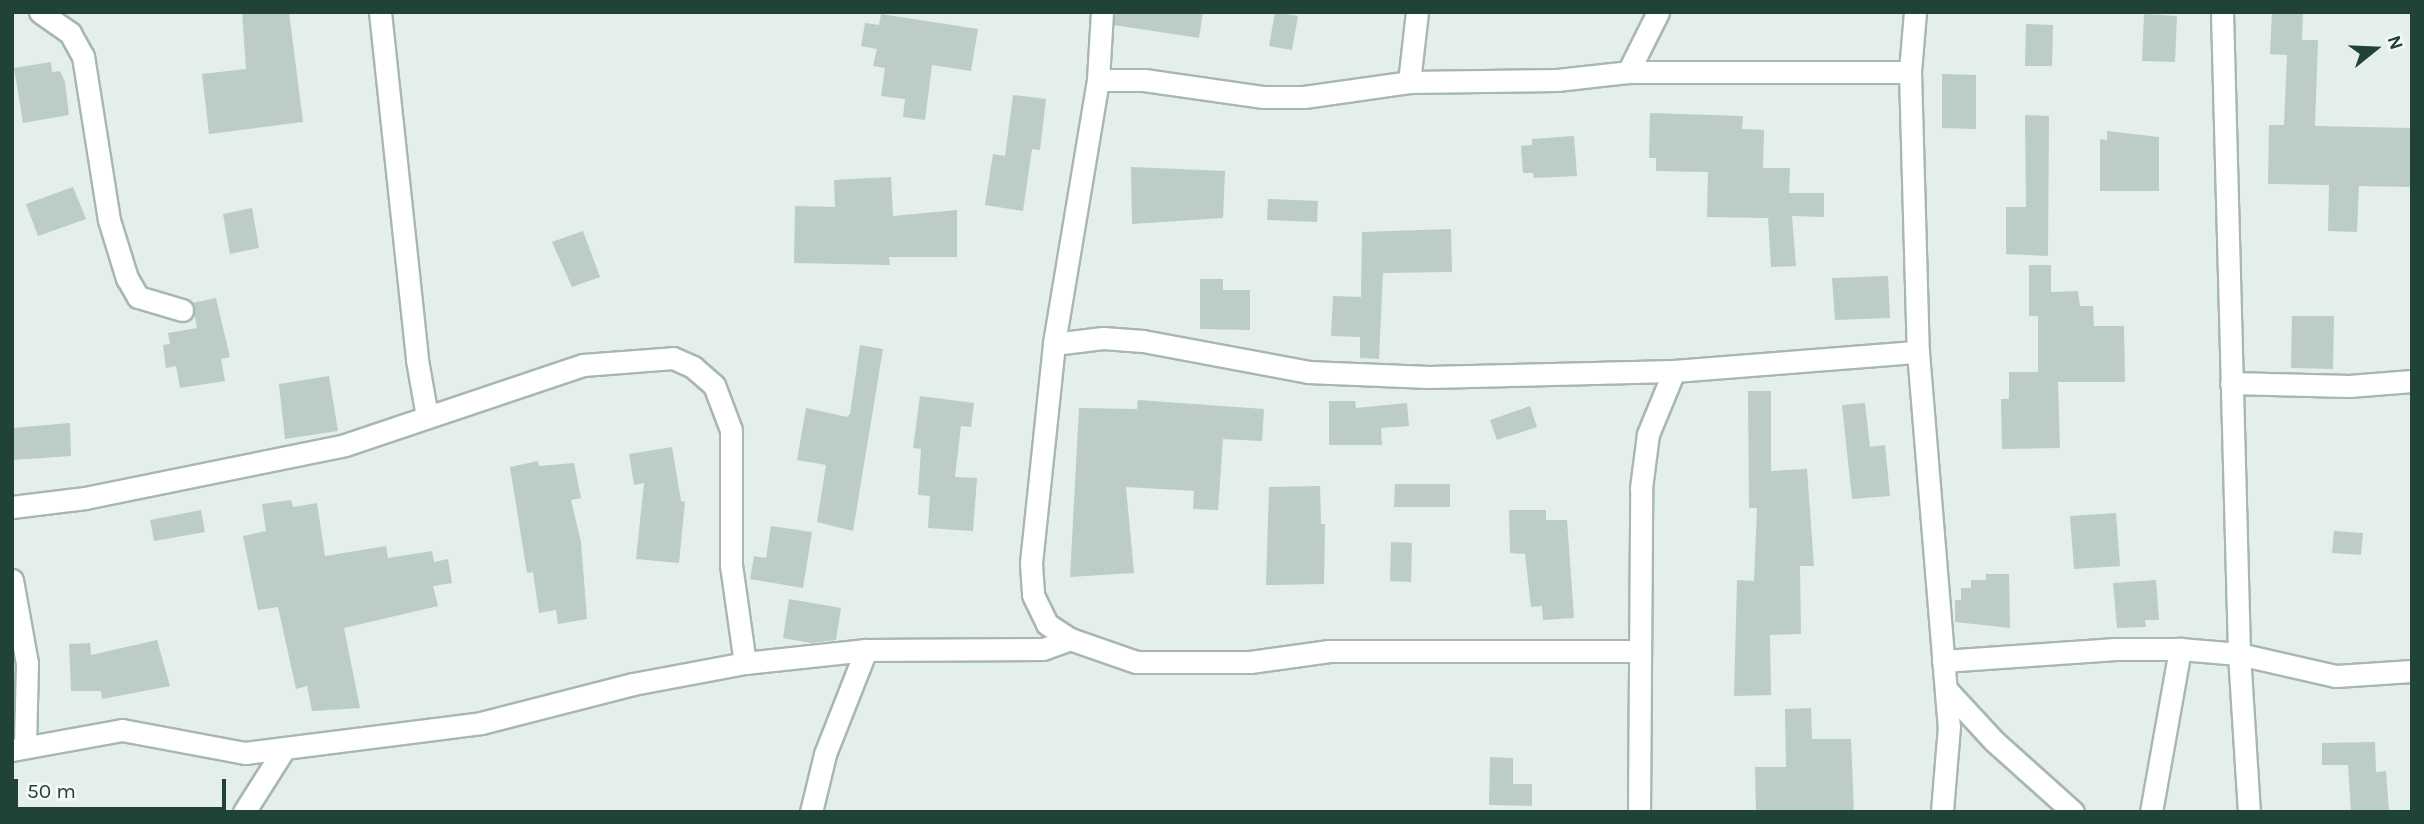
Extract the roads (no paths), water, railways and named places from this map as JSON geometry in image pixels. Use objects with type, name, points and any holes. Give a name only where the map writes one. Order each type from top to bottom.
[{"type":"street","points":[[40,12],[70,33],[83,56],[109,220],[127,278],[138,298],[182,310]]},
{"type":"street","points":[[380,12],[427,416]]},
{"type":"street","points":[[1102,12],[1098,80],[1054,344],[1031,565],[1033,595],[1047,624],[1070,639],[1136,662],[1250,662],[1329,651],[1639,652]]},
{"type":"street","points":[[1409,82],[1417,12]]},
{"type":"street","points":[[1628,72],[1658,12]]},
{"type":"street","points":[[1914,12],[1910,72],[1918,352],[1946,689],[1949,758],[1942,812]]},
{"type":"street","points":[[2222,12],[2231,383],[2238,522],[2239,654],[2249,812]]},
{"type":"street","points":[[1098,80],[1144,80],[1264,97],[1304,97],[1409,82],[1546,80],[1628,72],[1910,72]]},
{"type":"street","points":[[1054,344],[1103,338],[1143,341],[1308,372],[1429,377],[1674,371],[1918,352]]},
{"type":"street","points":[[12,507],[85,498],[279,460],[345,445],[530,379],[611,360],[673,358],[693,367],[714,385],[731,430],[732,565],[745,663]]},
{"type":"street","points":[[1639,812],[1641,488],[1648,434],[1674,371]]},
{"type":"street","points":[[2231,383],[2349,386],[2412,381]]},
{"type":"street","points":[[12,580],[27,663],[19,748],[122,730],[245,753],[284,749],[481,723],[633,684],[745,663],[866,650],[1043,649],[1070,639]]},
{"type":"street","points":[[1943,661],[2116,649],[2180,649],[2239,654],[2298,671],[2336,676],[2412,671]]},
{"type":"street","points":[[2151,812],[2180,649]]},
{"type":"street","points":[[811,812],[825,754],[866,650]]},
{"type":"street","points":[[1946,689],[1994,741],[2073,812]]},
{"type":"street","points":[[244,812],[284,749]]}]
